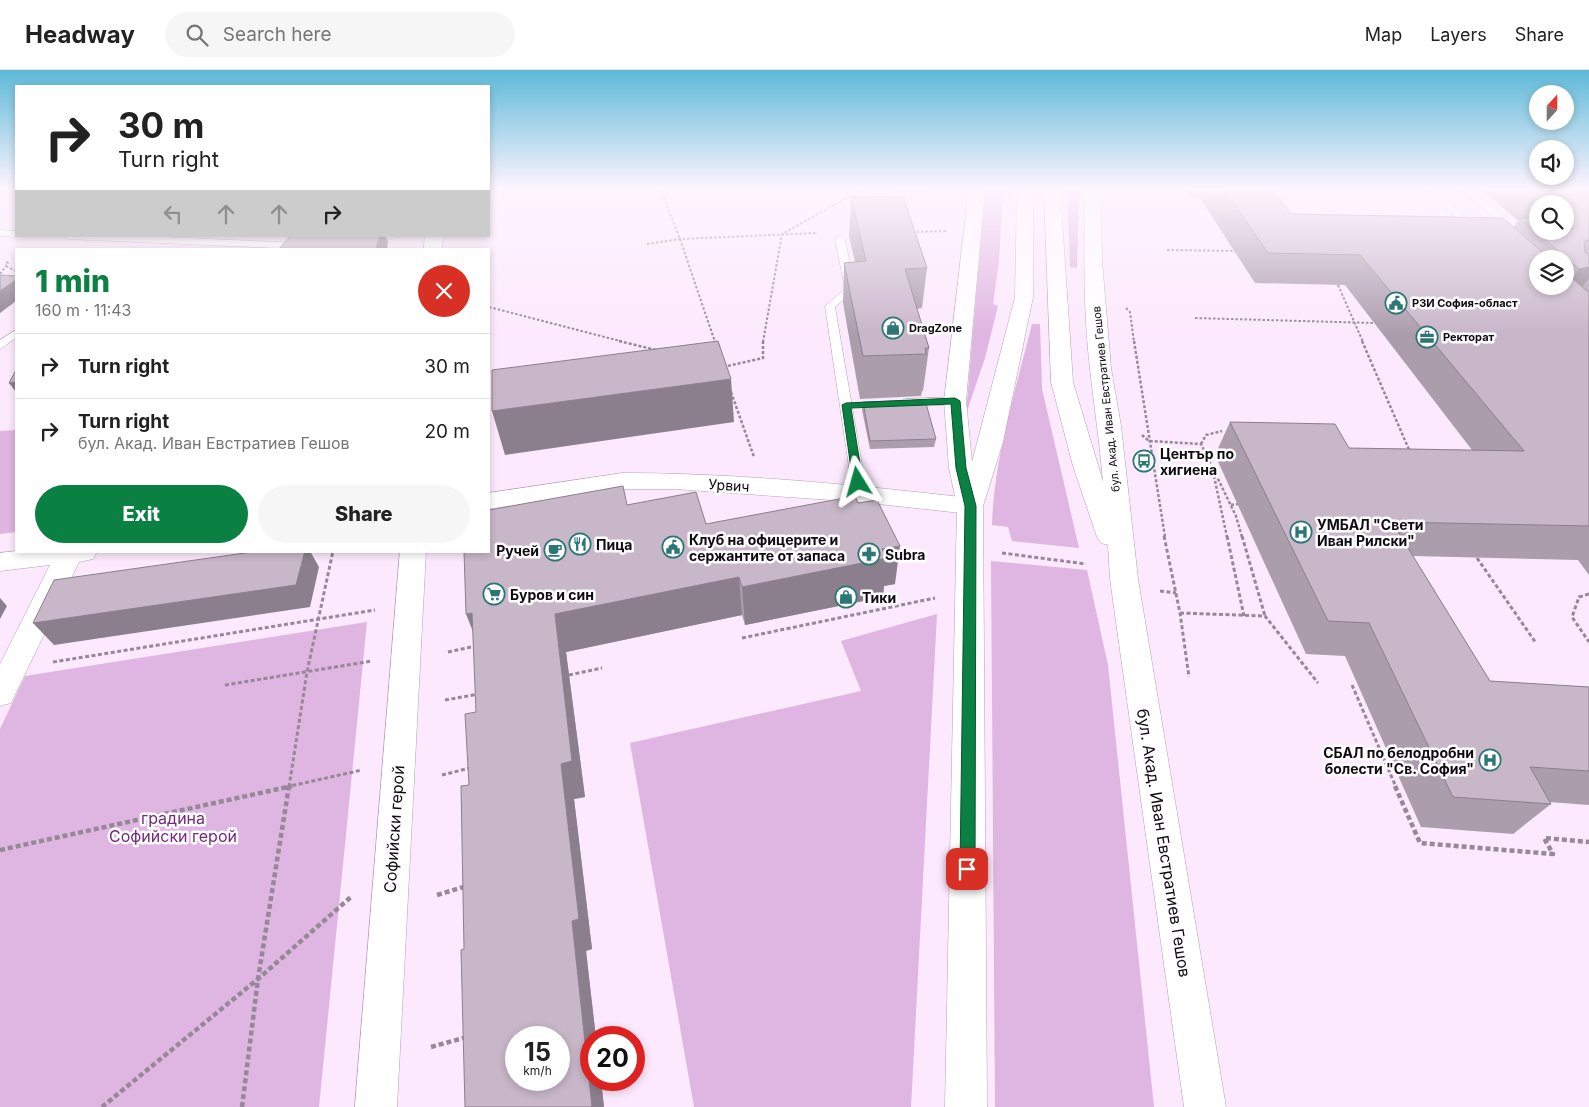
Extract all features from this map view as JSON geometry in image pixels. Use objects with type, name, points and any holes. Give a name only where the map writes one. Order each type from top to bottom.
[{"type":"main road","points":[[966,1107],[970,506],[961,468],[955,401],[972,237]]},
{"type":"main road","points":[[970,506],[991,442],[1024,298],[1025,237]]},
{"type":"main road","name":"бул. Акад. Иван Евстратиев Гешов","points":[[1055,237],[1062,382],[1085,466],[1138,584]]},
{"type":"main road","name":"бул. Акад. Иван Евстратиев Гешов","points":[[1093,237],[1100,368],[1138,584],[1205,1107]]},
{"type":"main road","name":"Урвич","points":[[490,501],[622,481],[674,481],[860,494],[970,506]]},
{"type":"main road","points":[[0,562],[71,553]]},
{"type":"main road","points":[[0,694],[78,553]]},
{"type":"main road","name":"Софийски герой","points":[[376,1107],[413,553]]},
{"type":"lane","points":[[93,237],[314,247]]},
{"type":"lane","points":[[361,241],[388,237]]},
{"type":"lane","points":[[840,239],[850,290],[830,306],[851,405],[860,494]]},
{"type":"lane","points":[[129,248],[140,240]]},
{"type":"lane","points":[[0,346],[15,334]]},
{"type":"lane","points":[[895,403],[955,401]]},
{"type":"path","points":[[647,244],[680,239],[713,237]]},
{"type":"path","points":[[726,376],[723,367],[763,358],[762,346],[781,237]]},
{"type":"path","points":[[680,239],[717,349]]},
{"type":"path","points":[[1167,250],[1247,251]]},
{"type":"path","points":[[0,274],[8,263],[4,261]]},
{"type":"path","points":[[6,266],[15,270]]},
{"type":"path","points":[[1338,285],[1412,457]]},
{"type":"path","points":[[1120,302],[1130,312],[1160,514],[1180,613],[1189,677]]},
{"type":"path","points":[[490,307],[657,350]]},
{"type":"path","points":[[1195,318],[1374,323]]},
{"type":"path","points":[[729,385],[756,465]]},
{"type":"path","points":[[1222,431],[1206,434],[1202,444],[1214,473],[1231,505],[1265,616],[1318,683]]},
{"type":"path","points":[[1149,441],[1202,444]]},
{"type":"path","points":[[1214,473],[1244,616]]},
{"type":"path","points":[[1231,505],[1238,504]]},
{"type":"path","points":[[994,552],[1086,564]]},
{"type":"path","points":[[242,1107],[258,979],[307,672],[333,553]]},
{"type":"path","points":[[1477,558],[1536,643]]},
{"type":"path","points":[[1138,584],[1176,594]]},
{"type":"path","points":[[1589,594],[1579,597],[1572,617],[1589,642]]},
{"type":"path","points":[[742,638],[936,597]]},
{"type":"path","points":[[13,669],[381,609]]},
{"type":"path","points":[[1180,613],[1265,616]]},
{"type":"path","points":[[448,652],[476,646]]},
{"type":"path","points":[[225,685],[377,661]]},
{"type":"path","points":[[569,675],[602,668]]},
{"type":"path","points":[[1352,685],[1420,843],[1553,854],[1544,838],[1589,842]]},
{"type":"path","points":[[446,700],[481,693]]},
{"type":"path","points":[[442,774],[475,766]]},
{"type":"path","points":[[0,850],[290,784],[367,769]]},
{"type":"path","points":[[437,895],[473,885]]},
{"type":"path","points":[[102,1107],[258,979],[357,891]]},
{"type":"path","points":[[431,1047],[476,1035]]},
{"type":"green space","points":[[981,237],[1000,237],[993,304],[998,306],[985,358],[966,414]]},
{"type":"green space","points":[[1069,237],[1078,237],[1077,268],[1070,267]]},
{"type":"green space","points":[[1032,324],[1040,324],[1042,389],[1079,548],[1012,541],[1008,527],[992,525],[1001,449]]},
{"type":"green space","points":[[15,430],[15,532],[0,534],[0,431]]},
{"type":"green space","points":[[991,561],[1087,570],[1108,665],[1154,1107],[995,1107]]},
{"type":"green space","points":[[937,614],[911,1107],[694,1107],[630,743],[861,691],[841,641]]},
{"type":"green space","name":"градина Софийски герой","points":[[367,622],[319,1107],[0,1107],[0,729],[25,676]]},
{"type":"building","points":[[289,237],[379,237],[376,248],[280,248]]},
{"type":"building","points":[[860,237],[917,237],[927,268],[905,269],[929,348],[925,348],[926,354],[863,356],[844,263],[866,261]]},
{"type":"building","points":[[1257,237],[1525,237],[1540,250],[1529,250],[1529,295],[1574,295],[1574,280],[1589,293],[1589,526],[1392,522],[1490,681],[1589,687],[1589,771],[1530,767],[1551,804],[1453,797],[1369,623],[1328,621],[1230,422],[1335,424],[1349,448],[1524,451],[1360,255],[1268,253]]},
{"type":"building","points":[[1574,237],[1589,237],[1589,241],[1586,240],[1584,242],[1585,252],[1589,256],[1589,267],[1579,269],[1574,265],[1574,250],[1557,250],[1545,240],[1574,240]]},
{"type":"building","points":[[0,275],[15,276],[15,281],[0,291]]},
{"type":"building","points":[[718,341],[731,379],[492,411],[492,370]]},
{"type":"building","points":[[15,372],[15,382],[9,383]]},
{"type":"building","points":[[925,400],[936,439],[870,441],[863,402]]},
{"type":"building","points":[[623,486],[627,505],[696,492],[706,524],[855,496],[858,503],[877,500],[900,546],[882,549],[887,558],[742,587],[739,577],[555,614],[572,761],[561,764],[579,919],[572,921],[583,1026],[580,1026],[580,1091],[590,1091],[592,1107],[465,1107],[461,950],[464,949],[461,786],[469,785],[465,714],[476,712],[472,613],[466,614],[464,553],[490,553],[490,510]]},
{"type":"building","points":[[245,553],[304,553],[296,585],[33,623],[54,580]]},
{"type":"place","name":"РЗИ София-област","points":[[1396,303]]},
{"type":"place","name":"DragZone","points":[[893,328]]},
{"type":"place","name":"Ректорат","points":[[1427,337]]},
{"type":"place","name":"Център по хигиена","points":[[1144,461]]},
{"type":"place","name":"УМБАЛ \"Свети Иван Рилски\"","points":[[1301,532]]},
{"type":"place","name":"Пица","points":[[580,544]]},
{"type":"place","name":"Клуб на офицерите и сержантите от запаса","points":[[673,547]]},
{"type":"place","name":"Ручей","points":[[555,550]]},
{"type":"place","name":"Subra","points":[[869,554]]},
{"type":"place","name":"Буров и син","points":[[494,594]]},
{"type":"place","name":"Тики","points":[[846,597]]},
{"type":"place","name":"СБАЛ по белодробни болести \"Св. София\"","points":[[1490,760]]},
{"type":"route","points":[[858,482],[846,405],[955,401],[961,468],[970,506],[967,869]]}]
